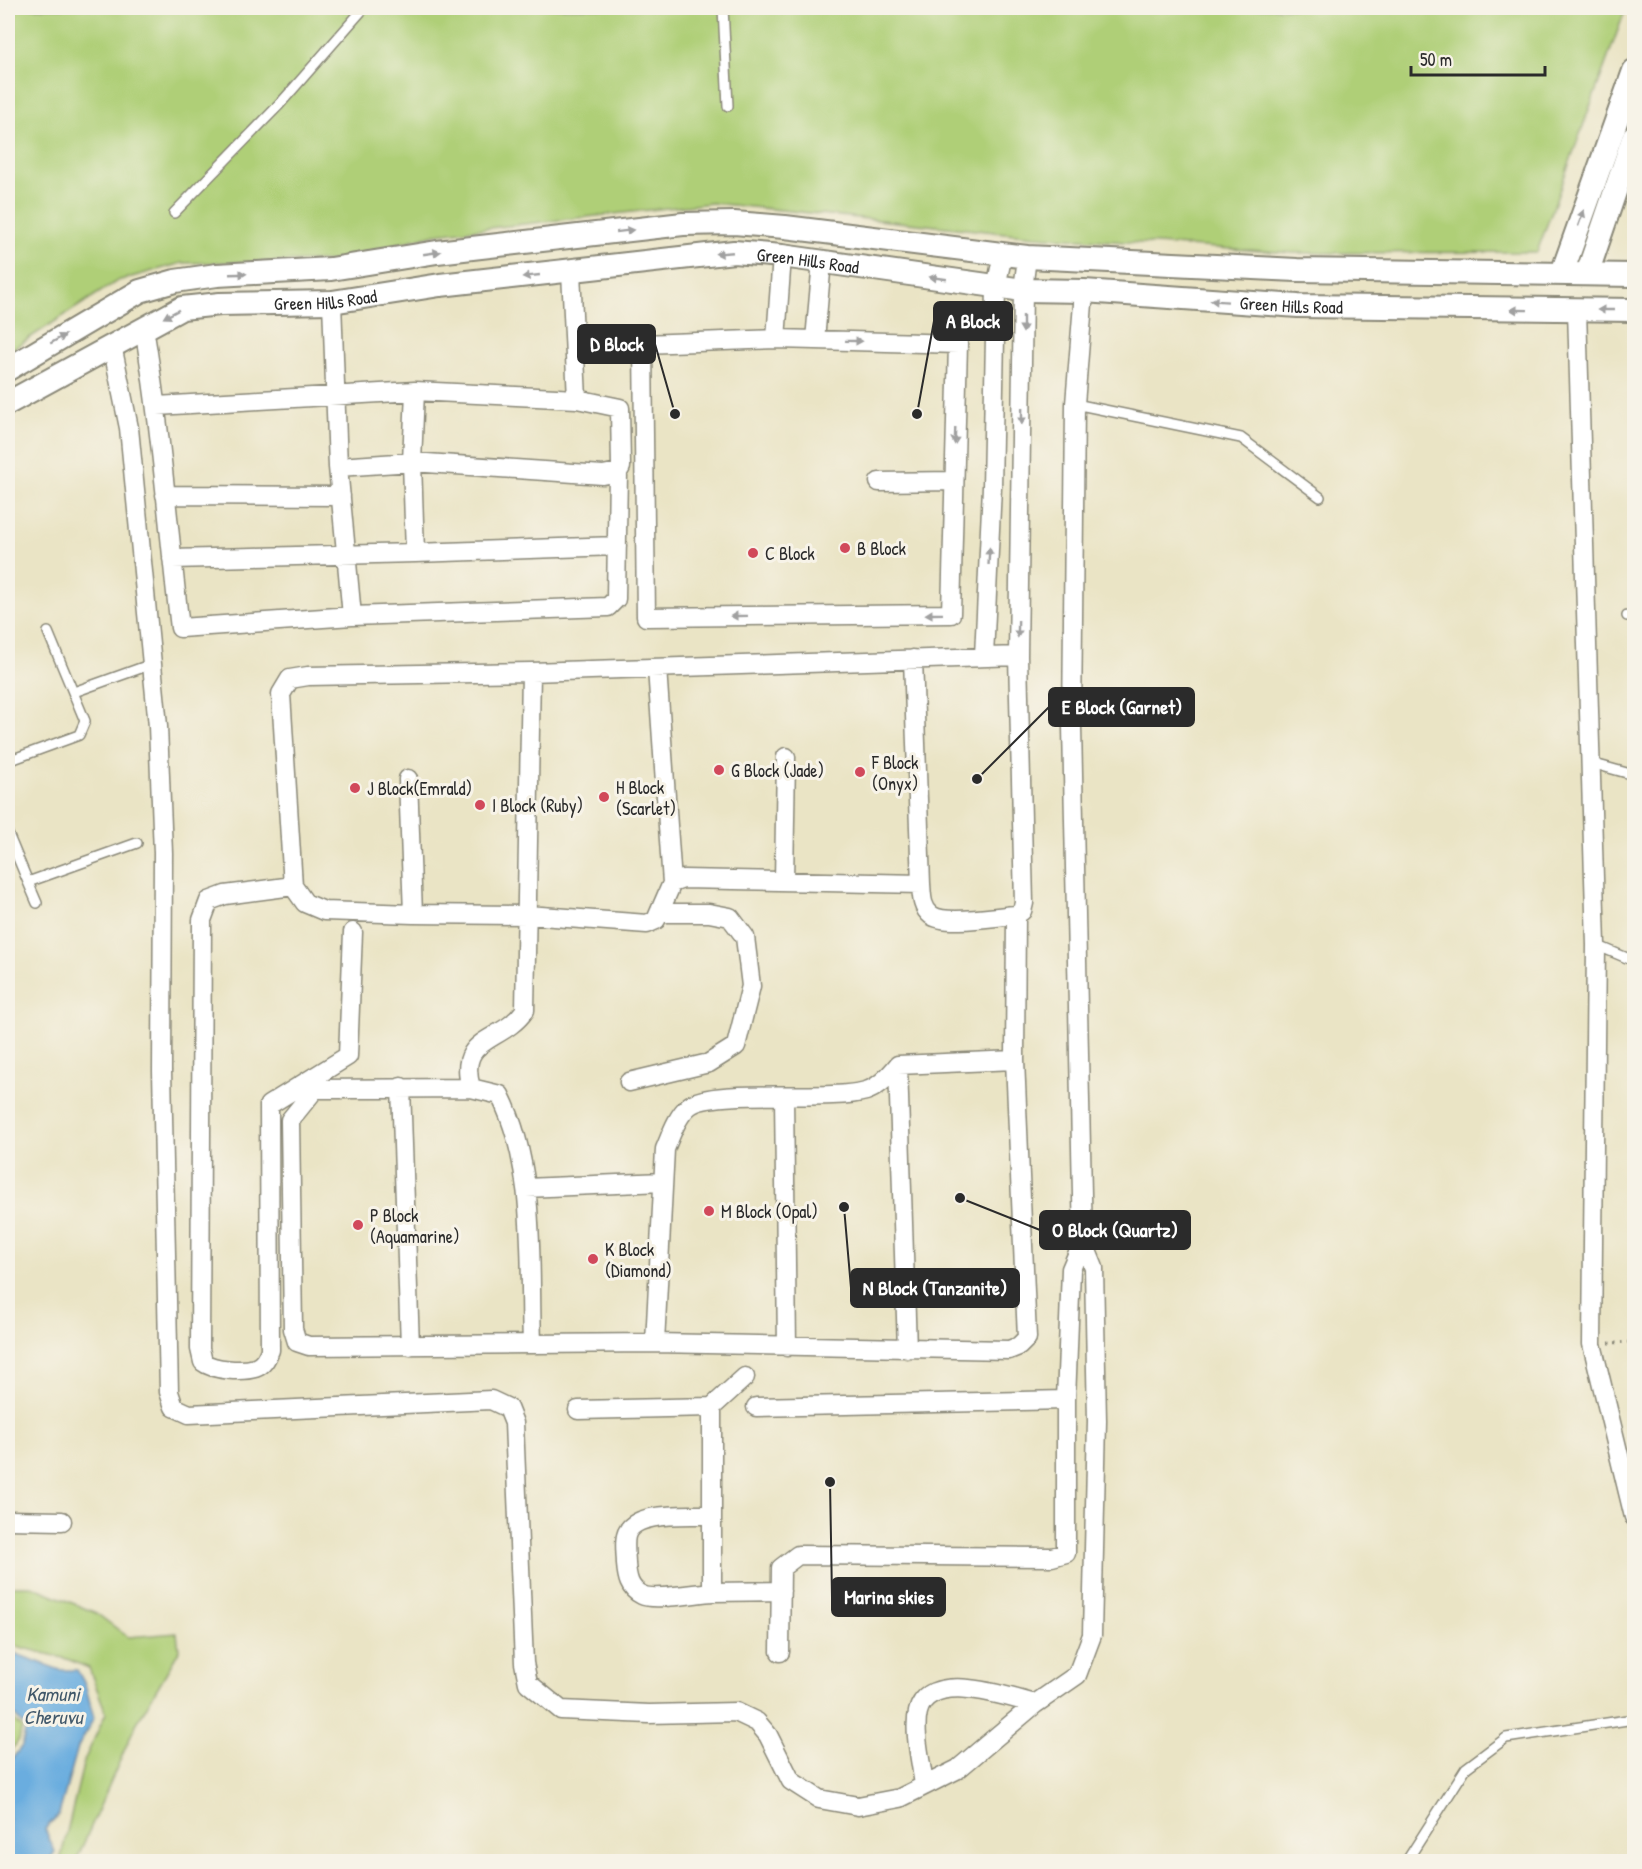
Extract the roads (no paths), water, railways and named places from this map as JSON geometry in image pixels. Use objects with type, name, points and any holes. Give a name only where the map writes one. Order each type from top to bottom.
[{"type":"street","points":[[1562,273],[1635,71]]},
{"type":"street","points":[[1587,274],[1635,136]]},
{"type":"street","name":"Green Hills Road","points":[[8,369],[140,291],[175,281],[218,275],[331,269],[437,252],[693,224],[734,223],[785,227],[1028,257],[1297,270],[1635,275]]},
{"type":"street","name":"Green Hills Road","points":[[8,403],[182,308],[220,304],[332,302],[440,285],[734,252],[782,255],[1023,290],[1084,291],[1298,306],[1635,310]]},
{"type":"street","points":[[984,656],[992,487],[996,287],[1003,254]]},
{"type":"street","points":[[776,339],[782,255]]},
{"type":"street","points":[[913,660],[923,904],[932,915],[947,920],[1016,915],[1022,911],[1024,903],[1018,656],[1023,290],[1028,257]]},
{"type":"street","points":[[815,340],[822,261]]},
{"type":"street","points":[[571,272],[577,399]]},
{"type":"street","points":[[112,345],[129,428],[158,726],[163,853],[164,1225],[169,1392],[174,1407],[189,1414],[491,1400],[508,1408],[514,1423],[524,1663],[528,1683],[543,1698],[561,1710],[649,1714],[736,1712],[757,1722],[768,1735],[791,1781],[819,1799],[858,1806],[900,1798],[958,1769],[1035,1704],[1077,1675],[1092,1635],[1097,1421],[1094,1268],[1083,1241],[1072,727],[1075,404],[1084,291]]},
{"type":"street","points":[[332,302],[338,467],[352,616]]},
{"type":"street","points":[[1577,310],[1596,945],[1592,1344],[1635,1517]]},
{"type":"street","points":[[144,328],[158,406],[165,495],[180,628],[352,616],[608,607],[616,599],[618,472],[621,467],[620,408],[577,399],[415,391],[158,406]]},
{"type":"street","points":[[776,339],[958,344],[951,614],[646,617],[643,344],[776,339]]},
{"type":"street","points":[[415,391],[412,462],[415,553]]},
{"type":"street","points":[[338,467],[412,462],[603,475],[618,472]]},
{"type":"street","points":[[879,482],[954,481]]},
{"type":"street","points":[[992,487],[1021,487]]},
{"type":"street","points":[[165,495],[341,496]]},
{"type":"street","points":[[172,559],[617,546]]},
{"type":"street","points":[[657,668],[672,883],[656,920],[647,924],[528,915],[324,911],[305,903],[293,886],[280,694],[290,680],[308,676],[531,672],[1018,656]]},
{"type":"street","points":[[471,1088],[467,1072],[469,1056],[479,1044],[513,1024],[525,1010],[531,672]]},
{"type":"street","points":[[784,880],[786,758]]},
{"type":"street","points":[[408,779],[414,914]]},
{"type":"street","points":[[672,883],[683,879],[921,884]]},
{"type":"street","points":[[293,886],[225,895],[209,901],[202,920],[200,1349],[203,1362],[213,1369],[256,1368],[266,1360],[270,1350],[269,1105],[348,1056],[353,932]]},
{"type":"street","points":[[629,1082],[709,1063],[736,1046],[751,986],[745,937],[730,917],[709,913],[659,914]]},
{"type":"street","points":[[532,1343],[526,1188],[514,1122],[500,1095],[471,1088],[315,1089],[290,1120],[293,1329],[297,1342],[309,1346],[655,1343],[1010,1350],[1019,1346],[1027,1338],[1015,1060],[1016,915]]},
{"type":"street","points":[[655,1343],[664,1149],[678,1121],[690,1105],[715,1097],[784,1098],[867,1091],[885,1080],[898,1065],[1015,1060]]},
{"type":"street","points":[[898,1065],[907,1349]]},
{"type":"street","points":[[401,1088],[410,1346]]},
{"type":"street","points":[[784,1098],[787,1347]]},
{"type":"street","points":[[526,1188],[663,1182]]},
{"type":"street","points":[[780,1652],[781,1568],[798,1555],[1052,1557],[1066,1553],[1066,1400],[1071,1269],[1083,1241]]},
{"type":"street","points":[[578,1410],[712,1407],[745,1377]]},
{"type":"street","points":[[756,1407],[1066,1400]]},
{"type":"street","points":[[711,1592],[712,1407]]},
{"type":"street","points":[[711,1515],[650,1517],[635,1522],[626,1535],[627,1577],[632,1588],[644,1597],[711,1592],[781,1591]]},
{"type":"street","points":[[8,1520],[62,1521]]},
{"type":"street","points":[[924,1786],[916,1724],[922,1702],[928,1695],[943,1689],[975,1689],[1035,1704]]},
{"type":"lane","points":[[174,213],[279,105],[364,8]]},
{"type":"lane","points":[[723,8],[728,106]]},
{"type":"lane","points":[[1075,404],[1240,438],[1320,497]]},
{"type":"lane","points":[[8,761],[79,735],[85,722],[48,632]]},
{"type":"lane","points":[[74,692],[152,664]]},
{"type":"lane","points":[[1591,764],[1635,776]]},
{"type":"lane","points":[[8,834],[37,903]]},
{"type":"lane","points":[[28,882],[136,843]]},
{"type":"lane","points":[[1596,945],[1635,961]]},
{"type":"lane","points":[[1406,1862],[1466,1768],[1506,1738],[1635,1719]]},
{"type":"water","name":"Kamuni Cheruvu","points":[[8,1651],[60,1670],[77,1670],[85,1684],[94,1718],[78,1747],[59,1814],[45,1829],[55,1852],[48,1861],[8,1861],[8,1764],[22,1746],[26,1727],[8,1709]]},
{"type":"place","name":"D Block","points":[[675,414]]},
{"type":"place","name":"A Block","points":[[917,414]]},
{"type":"place","name":"B Block","points":[[845,548]]},
{"type":"place","name":"C Block","points":[[753,553]]},
{"type":"place","name":"G Block (Jade)","points":[[719,770]]},
{"type":"place","name":"F Block (Onyx)","points":[[860,772]]},
{"type":"place","name":"E Block (Garnet)","points":[[977,779]]},
{"type":"place","name":"J Block(Emrald)","points":[[355,788]]},
{"type":"place","name":"H Block (Scarlet)","points":[[604,797]]},
{"type":"place","name":"I Block (Ruby)","points":[[480,805]]},
{"type":"place","name":"O Block (Quartz)","points":[[960,1198]]},
{"type":"place","name":"N Block (Tanzanite)","points":[[844,1207]]},
{"type":"place","name":"M Block (Opal)","points":[[709,1211]]},
{"type":"place","name":"P Block (Aquamarine)","points":[[358,1225]]},
{"type":"place","name":"K Block (Diamond)","points":[[593,1259]]},
{"type":"place","name":"Marina skies","points":[[830,1482]]}]
